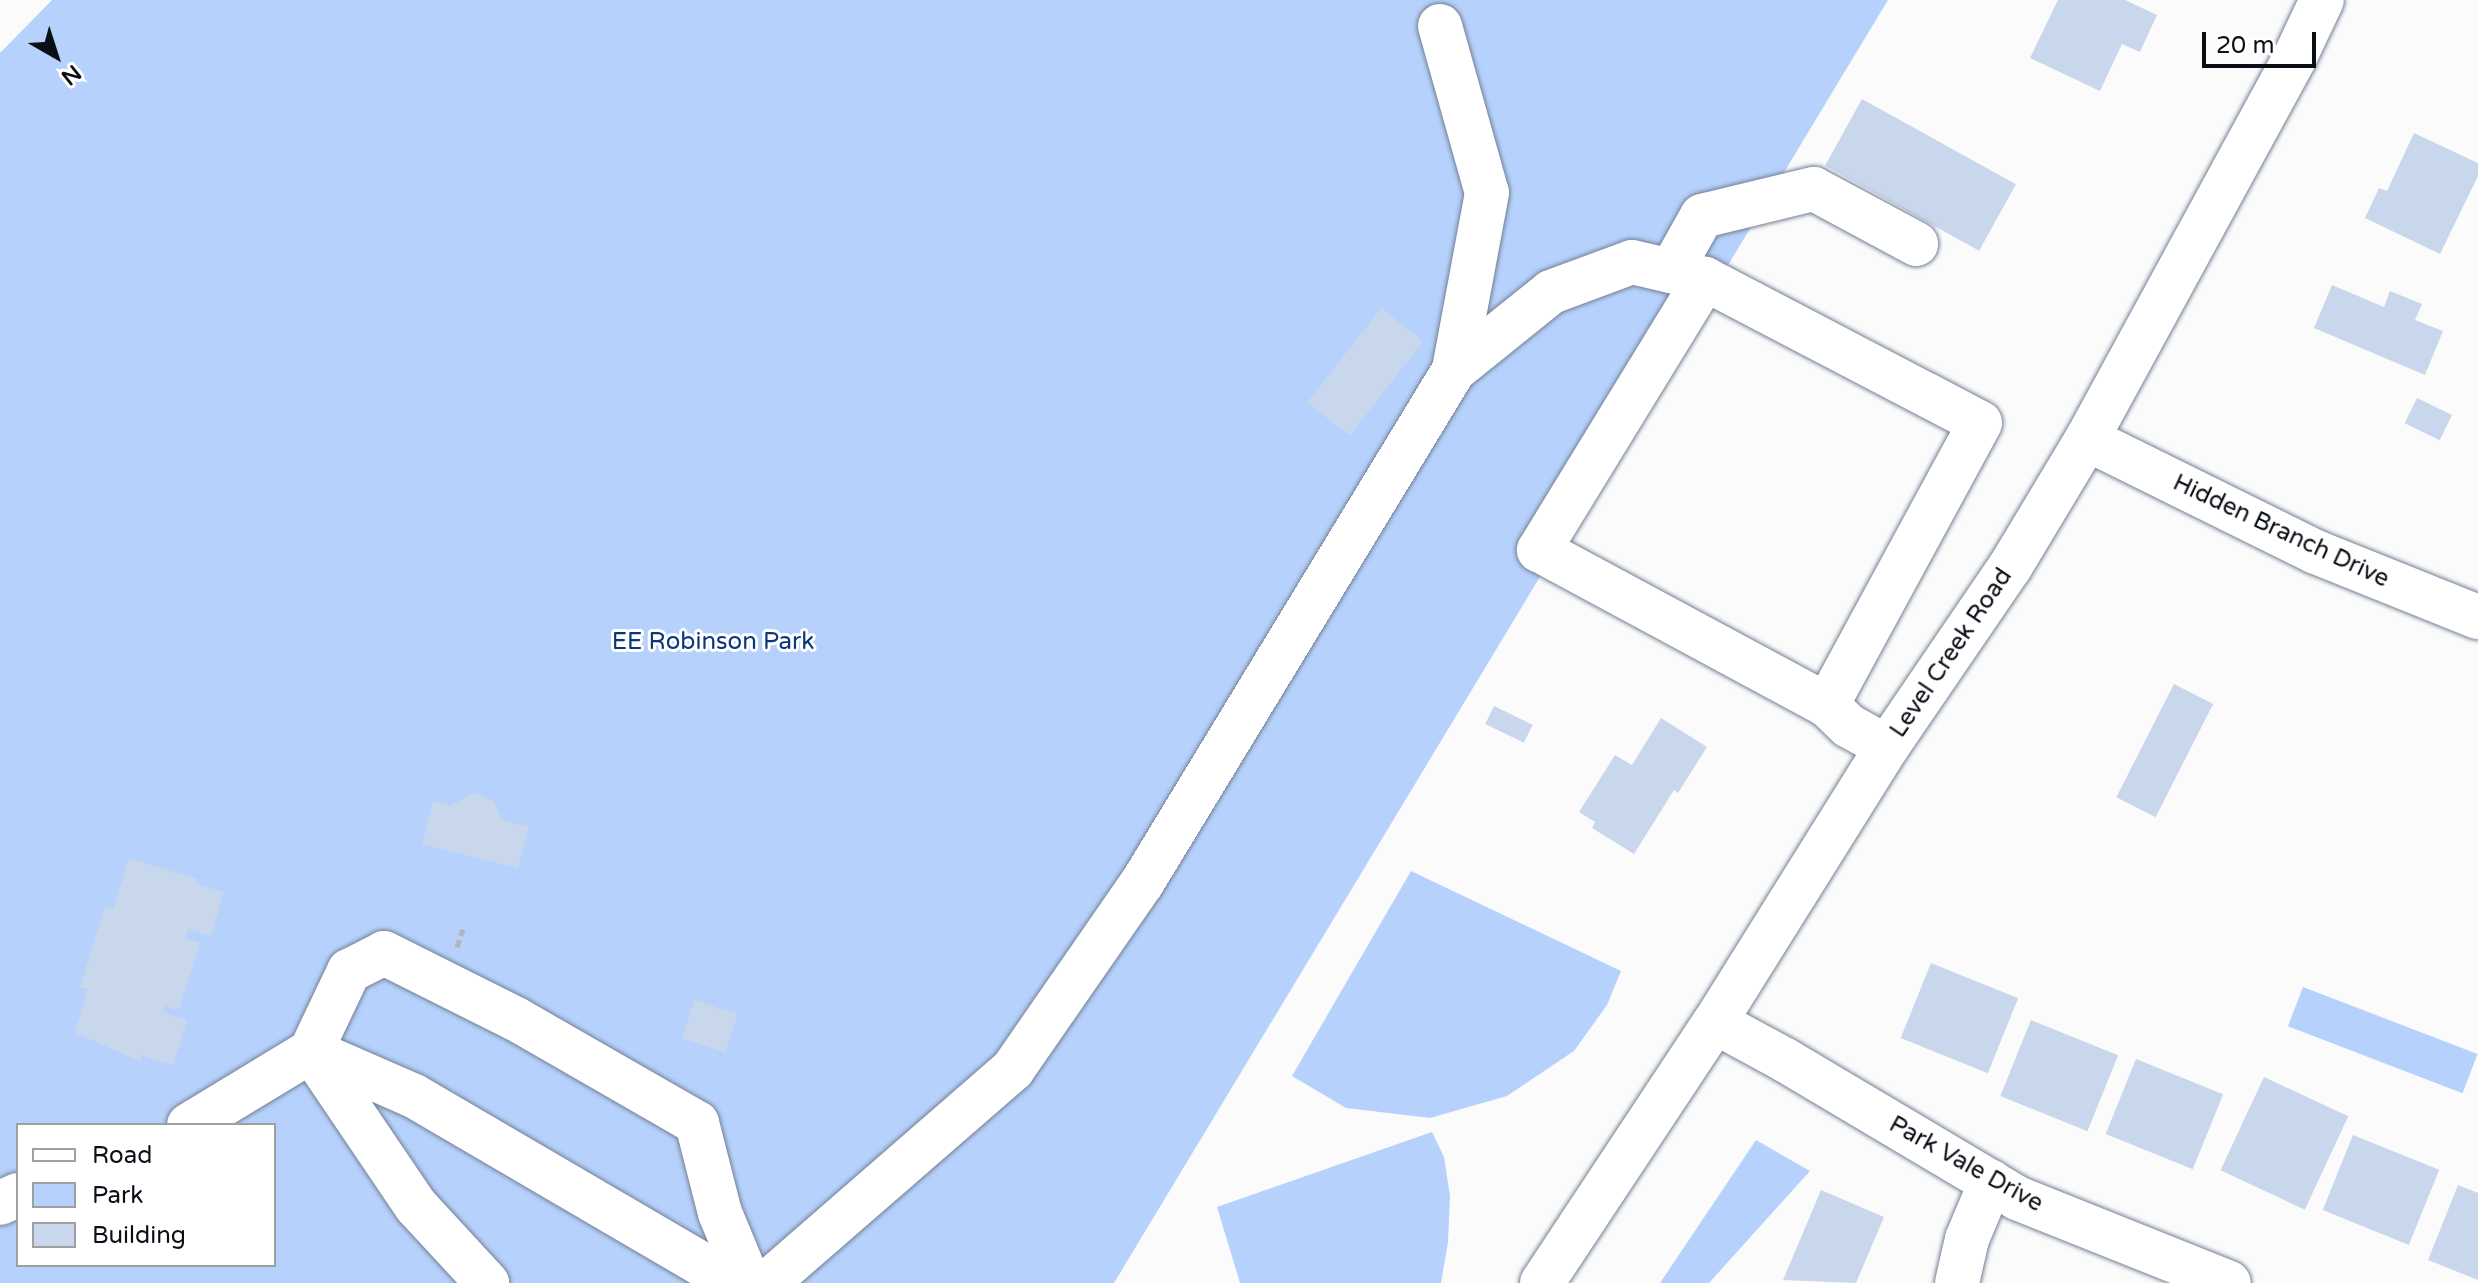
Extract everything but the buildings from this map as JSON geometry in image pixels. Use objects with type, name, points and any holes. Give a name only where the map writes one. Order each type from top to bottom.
[{"type":"street","name":"Level Creek Road","points":[[1542,1283],[1715,1022],[1887,747],[2010,567],[2087,439],[2295,57],[2322,0]]},
{"type":"street","points":[[1440,26],[1487,193],[1454,370]]},
{"type":"street","points":[[1887,747],[1849,726],[1827,705],[1539,550],[1594,462],[1688,275],[1702,216],[1814,189],[1916,244]]},
{"type":"street","points":[[767,1283],[1013,1069],[1142,883],[1454,370],[1551,292],[1632,262],[1688,275],[1980,423],[1827,705]]},
{"type":"street","name":"Hidden Branch Drive","points":[[2087,439],[2316,552],[2478,617]]},
{"type":"street","points":[[192,1123],[311,1051],[349,971],[384,953],[516,1019],[697,1123],[720,1213],[749,1283]]},
{"type":"street","name":"Park Vale Drive","points":[[1715,1022],[1785,1060],[2017,1198],[2229,1283]]},
{"type":"street","points":[[311,1051],[416,1206],[487,1283]]},
{"type":"street","points":[[311,1051],[414,1096],[734,1283]]},
{"type":"street","points":[[1957,1283],[1967,1239],[1991,1182]]},
{"type":"green space","name":"EE Robinson Park","points":[[52,0],[1888,0],[1114,1283],[0,1283],[0,53]]},
{"type":"green space","points":[[1411,871],[1621,971],[1607,1005],[1574,1051],[1507,1096],[1430,1118],[1346,1108],[1292,1076]]},
{"type":"green space","points":[[2303,987],[2478,1054],[2463,1093],[2288,1026]]},
{"type":"green space","points":[[1432,1132],[1444,1157],[1450,1196],[1448,1242],[1441,1283],[1240,1283],[1217,1207]]},
{"type":"green space","points":[[1756,1140],[1810,1171],[1709,1283],[1660,1283]]}]
